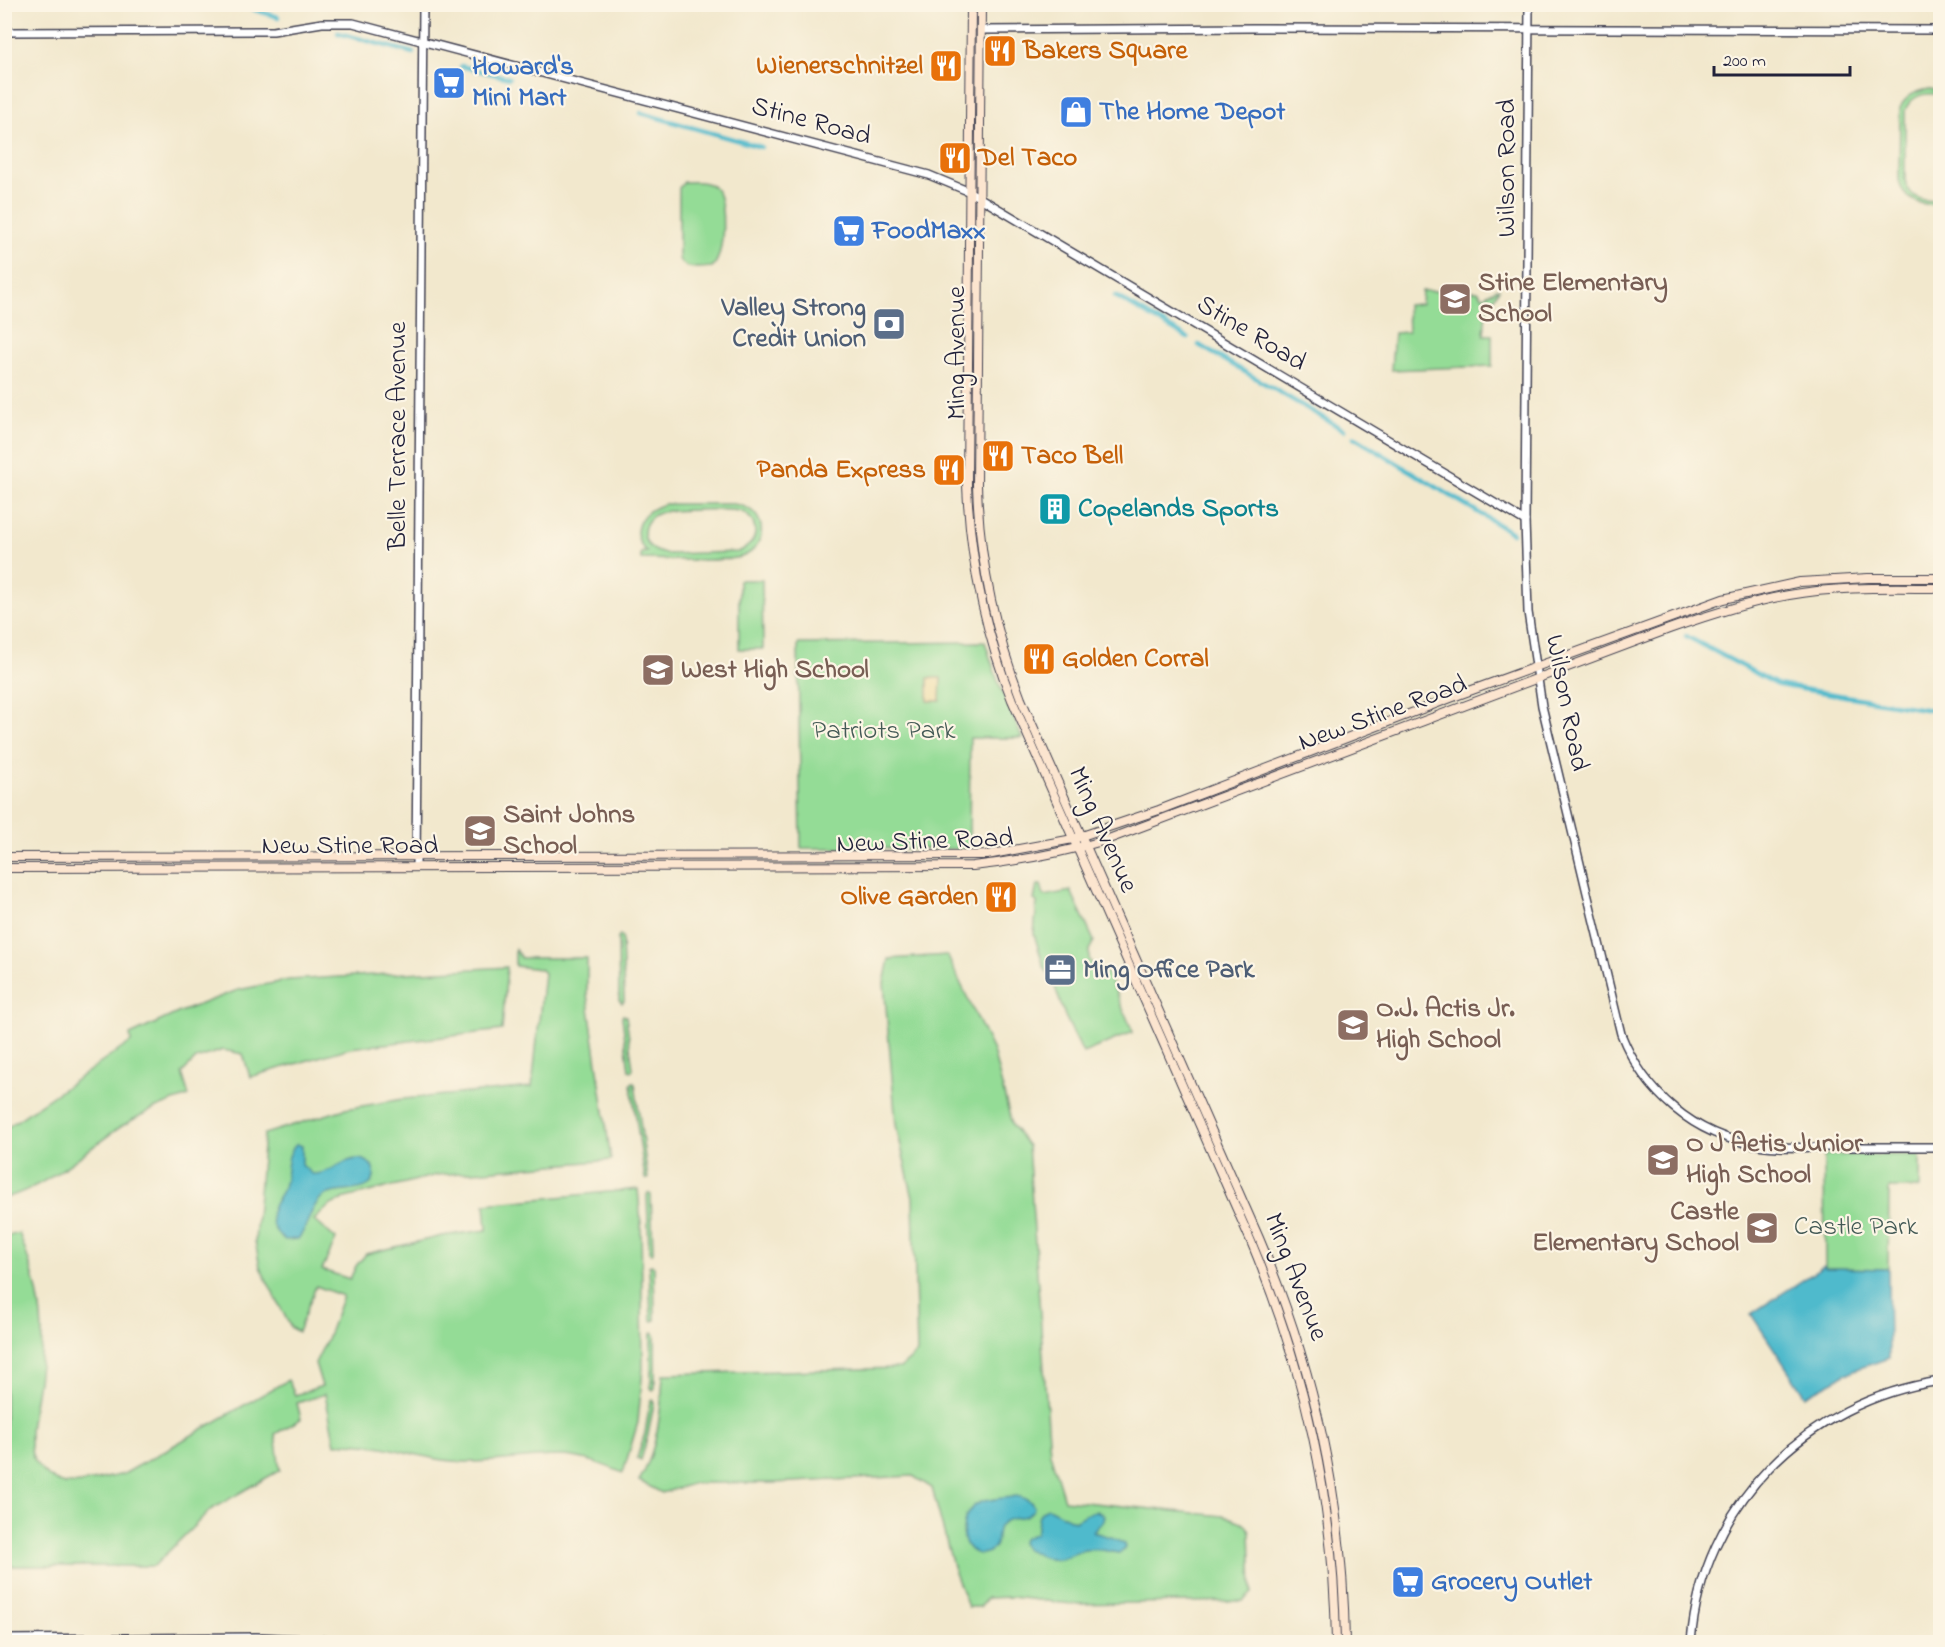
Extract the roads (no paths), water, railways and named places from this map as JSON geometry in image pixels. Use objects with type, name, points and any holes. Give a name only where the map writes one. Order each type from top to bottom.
[{"type":"main road","points":[[972,4],[976,25],[981,30]]},
{"type":"main road","name":"Ming Avenue","points":[[972,4],[967,485],[973,559],[980,598],[990,640],[1012,700],[1254,1250],[1289,1342],[1307,1406],[1324,1492],[1333,1570],[1336,1642]]},
{"type":"main road","name":"Ming Avenue","points":[[981,4],[977,499],[987,585],[1000,639],[1015,683],[1260,1238],[1298,1341],[1319,1417],[1334,1491],[1342,1561],[1345,1642]]},
{"type":"main road","points":[[971,41],[976,48],[976,70],[980,88]]},
{"type":"main road","points":[[968,317],[972,346],[977,352]]},
{"type":"main road","points":[[968,353],[973,362],[977,396]]},
{"type":"main road","points":[[970,526],[976,548],[982,555]]},
{"type":"main road","points":[[973,559],[979,564],[987,585]]},
{"type":"main road","name":"New Stine Road","points":[[4,857],[974,857],[1073,839],[1166,807],[1324,745],[1704,605],[1742,594],[1800,582],[1868,578],[1941,578]]},
{"type":"main road","name":"New Stine Road","points":[[4,868],[973,866],[1013,861],[1087,846],[1703,617],[1802,593],[1863,588],[1941,588]]},
{"type":"main road","points":[[990,640],[1008,679],[1015,683]]},
{"type":"main road","points":[[751,866],[758,862],[788,862],[792,856]]},
{"type":"main road","points":[[799,866],[804,862],[819,860],[826,856]]},
{"type":"street","name":"Belle Terrace Avenue","points":[[416,867],[423,4]]},
{"type":"street","name":"Wilson Road","points":[[1529,4],[1526,580],[1535,667],[1548,736],[1616,1020],[1632,1059],[1650,1085],[1671,1106],[1690,1120],[1718,1135],[1743,1143],[1787,1147],[1941,1147]]},
{"type":"street","name":"Stine Road","points":[[4,32],[273,31],[325,22],[344,22],[423,40],[929,175],[970,192],[1525,521]]},
{"type":"street","points":[[981,30],[1253,28],[1529,31],[1941,30]]},
{"type":"street","points":[[1691,1642],[1698,1596],[1715,1547],[1734,1512],[1768,1468],[1802,1438],[1847,1410],[1893,1391],[1941,1381]]},
{"type":"street","points":[[4,1639],[257,1638],[374,1642]]},
{"type":"water","points":[[297,1144],[302,1146],[302,1165],[312,1174],[318,1174],[347,1161],[359,1159],[371,1165],[374,1178],[364,1188],[330,1193],[320,1199],[298,1239],[285,1240],[274,1227],[271,1216],[284,1187],[290,1153]]},
{"type":"water","points":[[1824,1266],[1825,1268],[1888,1269],[1889,1358],[1854,1370],[1805,1396],[1751,1314]]},
{"type":"water","points":[[1016,1496],[1027,1499],[1031,1503],[1034,1508],[1031,1512],[1001,1524],[995,1546],[989,1552],[979,1554],[972,1551],[964,1537],[963,1527],[971,1509],[983,1501]]},
{"type":"water","points":[[1048,1508],[1074,1521],[1089,1513],[1096,1511],[1100,1513],[1104,1516],[1102,1522],[1093,1532],[1113,1538],[1124,1544],[1125,1548],[1119,1553],[1089,1549],[1057,1559],[1047,1558],[1026,1549],[1022,1542],[1023,1539],[1036,1533],[1039,1515]]},
{"type":"waterway","points":[[236,4],[278,17]]},
{"type":"waterway","points":[[338,33],[413,53]]},
{"type":"waterway","points":[[461,66],[509,78]]},
{"type":"waterway","points":[[641,113],[761,147]]},
{"type":"waterway","points":[[1115,296],[1188,338]]},
{"type":"waterway","points":[[1199,345],[1344,430]]},
{"type":"waterway","points":[[1354,437],[1512,533]]},
{"type":"waterway","points":[[1686,636],[1778,685],[1930,710]]},
{"type":"place","name":"Bakers Square","points":[[1000,51]]},
{"type":"place","name":"Wienerschnitzel","points":[[946,66]]},
{"type":"place","name":"Howard's Mini Mart","points":[[449,83]]},
{"type":"place","name":"The Home Depot","points":[[1076,112]]},
{"type":"place","name":"Del Taco","points":[[955,158]]},
{"type":"place","name":"FoodMaxx","points":[[849,231]]},
{"type":"place","name":"Stine Elementary School","points":[[1455,299]]},
{"type":"place","name":"Valley Strong Credit Union","points":[[889,324]]},
{"type":"place","name":"Taco Bell","points":[[998,456]]},
{"type":"place","name":"Panda Express","points":[[949,470]]},
{"type":"place","name":"Copelands Sports","points":[[1055,509]]},
{"type":"place","name":"Golden Corral","points":[[1039,659]]},
{"type":"place","name":"West High School","points":[[658,670]]},
{"type":"place","name":"Saint Johns School","points":[[480,831]]},
{"type":"place","name":"Olive Garden","points":[[1001,897]]},
{"type":"place","name":"Ming Office Park","points":[[1060,970]]},
{"type":"place","name":"O.J. Actis Jr. High School","points":[[1353,1025]]},
{"type":"place","name":"O J Aetis Junior High School","points":[[1663,1160]]},
{"type":"place","name":"Castle Elementary School","points":[[1762,1228]]},
{"type":"place","name":"Grocery Outlet","points":[[1408,1582]]},
{"type":"park label","name":"Patriots Park","points":[[884,731]]},
{"type":"park label","name":"Castle Park","points":[[1856,1227]]}]
